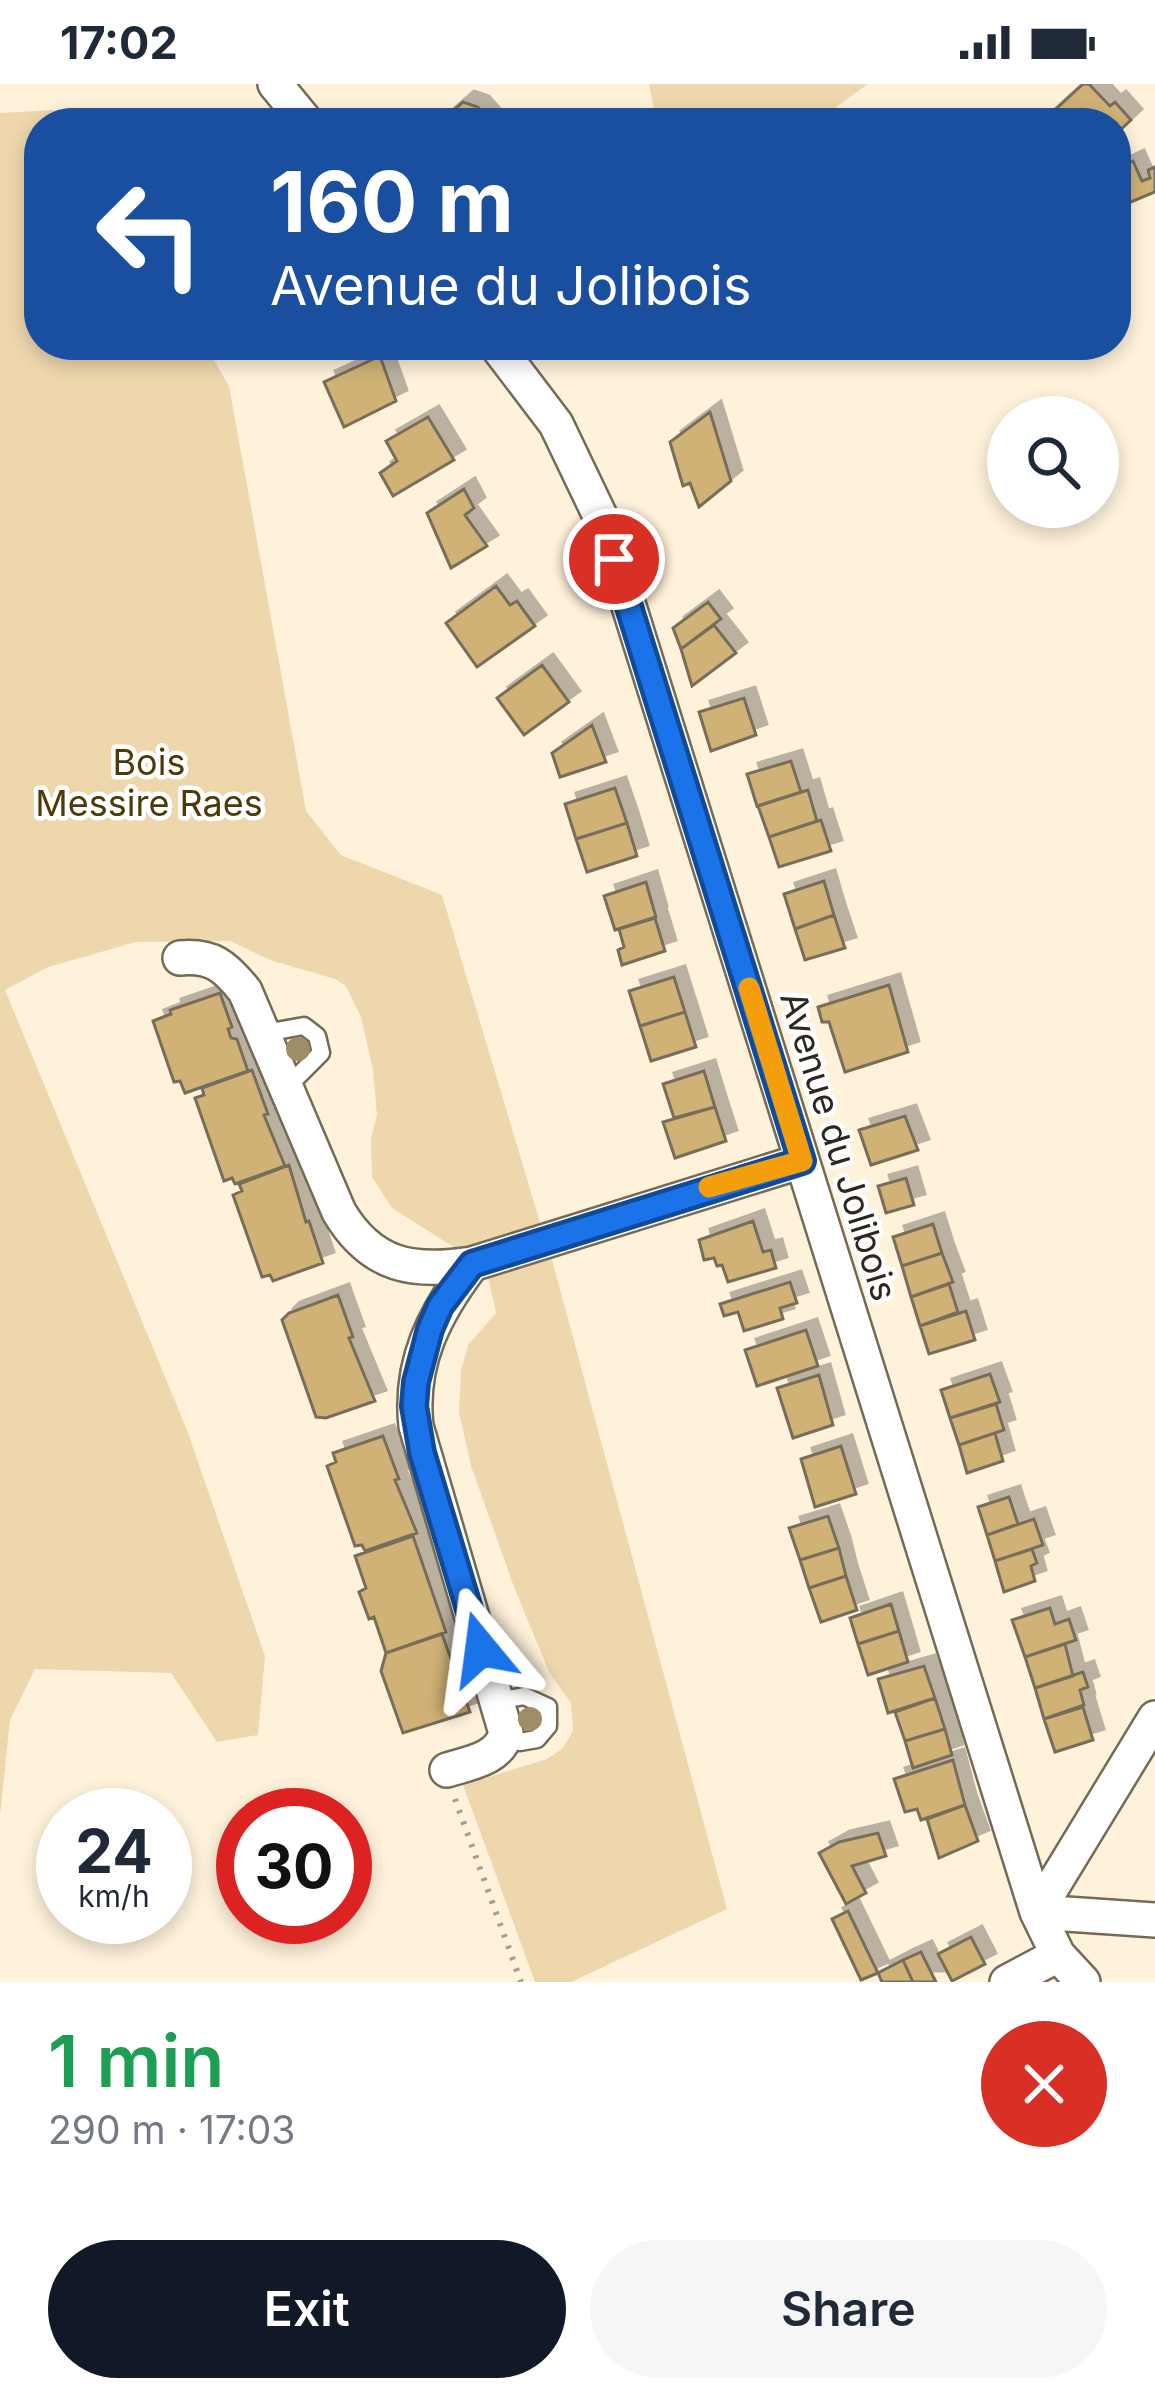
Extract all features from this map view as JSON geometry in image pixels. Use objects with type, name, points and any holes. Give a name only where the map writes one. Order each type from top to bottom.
[{"type":"street","points":[[274,84],[294,108]]},
{"type":"street","name":"Avenue du Jolibois","points":[[507,360],[556,424],[602,520],[1037,1912],[1058,1955],[1083,1982]]},
{"type":"street","points":[[180,958],[209,957],[245,991],[339,1212],[363,1244],[392,1262],[432,1270],[472,1264],[802,1161]]},
{"type":"street","points":[[447,1770],[496,1753],[503,1745],[502,1717],[422,1453],[414,1406],[430,1329],[440,1306],[472,1264]]},
{"type":"street","points":[[1155,1718],[1037,1912],[1155,1920]]},
{"type":"street","points":[[1007,1982],[1058,1955]]},
{"type":"lane","points":[[265,1033],[304,1026],[317,1036],[321,1053],[287,1087]]},
{"type":"path","points":[[447,1770],[480,1876],[521,1982]]},
{"type":"green space","points":[[649,84],[868,84],[835,108],[654,108]]},
{"type":"green space","name":"Bois Messire Raes","points":[[24,112],[24,360],[214,360],[229,386],[306,811],[341,855],[442,895],[542,1229],[463,1253],[392,1208],[372,1177],[371,1138],[377,1115],[361,1017],[346,986],[335,979],[270,960],[230,941],[136,942],[48,967],[5,990],[187,1430],[265,1656],[258,1735],[217,1742],[171,1673],[35,1669],[10,1720],[0,1815],[0,113]]},
{"type":"green space","points":[[550,1252],[727,1909],[571,1982],[535,1982],[463,1785],[547,1759],[563,1748],[573,1731],[571,1703],[550,1674],[514,1587],[471,1466],[459,1412],[468,1345],[496,1313],[487,1272]]},
{"type":"building","points":[[1089,84],[1110,106],[1115,102],[1120,108],[1057,108]]},
{"type":"building","points":[[1131,162],[1142,181],[1150,178],[1148,170],[1155,167],[1155,192],[1131,202]]},
{"type":"building","points":[[381,360],[396,401],[344,427],[324,382]]},
{"type":"building","points":[[710,412],[731,481],[699,507],[690,483],[683,486],[670,442]]},
{"type":"building","points":[[428,417],[454,460],[393,496],[380,473],[397,461],[386,441]]},
{"type":"building","points":[[464,489],[474,508],[465,515],[487,546],[451,568],[427,513]]},
{"type":"building","points":[[496,586],[510,605],[517,601],[535,626],[477,667],[446,623]]},
{"type":"building","points":[[708,602],[721,619],[681,649],[673,628]]},
{"type":"building","points":[[714,625],[736,653],[692,686],[681,649]]},
{"type":"building","points":[[542,665],[569,702],[524,735],[497,698]]},
{"type":"building","points":[[744,698],[756,735],[711,751],[699,712]]},
{"type":"building","points":[[592,725],[606,762],[560,777],[552,753]]},
{"type":"building","points":[[791,761],[801,792],[757,806],[747,774]]},
{"type":"building","points":[[615,788],[627,823],[576,839],[565,804]]},
{"type":"building","points":[[808,790],[817,821],[769,837],[758,806]]},
{"type":"building","points":[[821,820],[831,851],[779,867],[769,837]]},
{"type":"building","points":[[627,823],[637,856],[587,872],[576,839]]},
{"type":"building","points":[[824,881],[834,915],[795,929],[784,894]]},
{"type":"building","points":[[646,882],[656,917],[615,930],[604,896]]},
{"type":"building","points":[[834,915],[845,948],[805,960],[795,929]]},
{"type":"building","points":[[655,918],[665,951],[622,965],[619,929]]},
{"type":"building","points":[[674,977],[685,1012],[640,1026],[629,991]]},
{"type":"building","points":[[889,985],[908,1052],[845,1072],[829,1022],[822,1022],[818,1007]]},
{"type":"building","points":[[220,993],[231,1038],[237,1039],[248,1071],[185,1093],[180,1081],[174,1082],[153,1021]]},
{"type":"building","points":[[685,1012],[696,1047],[651,1061],[640,1026]]},
{"type":"building","points":[[252,1070],[285,1166],[235,1184],[232,1178],[224,1181],[195,1098],[204,1095],[202,1088]]},
{"type":"building","points":[[704,1071],[715,1107],[674,1118],[663,1084]]},
{"type":"building","points":[[715,1107],[726,1141],[675,1158],[663,1122]]},
{"type":"building","points":[[905,1116],[918,1150],[871,1165],[859,1130]]},
{"type":"building","points":[[289,1165],[323,1263],[273,1281],[270,1275],[262,1277],[233,1195],[242,1191],[239,1184]]},
{"type":"building","points":[[906,1178],[914,1205],[886,1213],[878,1186]]},
{"type":"building","points":[[753,1221],[763,1252],[771,1250],[776,1268],[728,1282],[722,1265],[717,1266],[714,1258],[704,1260],[699,1240]]},
{"type":"building","points":[[933,1224],[942,1253],[902,1266],[893,1237]]},
{"type":"building","points":[[942,1253],[953,1282],[911,1297],[902,1266]]},
{"type":"building","points":[[790,1282],[797,1303],[780,1308],[783,1319],[744,1331],[738,1312],[724,1316],[720,1304]]},
{"type":"building","points":[[949,1284],[958,1312],[920,1326],[911,1297]]},
{"type":"building","points":[[338,1295],[353,1337],[349,1338],[375,1401],[316,1417],[282,1320]]},
{"type":"building","points":[[966,1311],[975,1340],[929,1354],[920,1326]]},
{"type":"building","points":[[806,1330],[818,1366],[757,1386],[745,1350]]},
{"type":"building","points":[[990,1374],[1000,1402],[950,1418],[941,1390]]},
{"type":"building","points":[[819,1375],[833,1425],[793,1438],[777,1388]]},
{"type":"building","points":[[996,1404],[1004,1430],[959,1445],[950,1418]]},
{"type":"building","points":[[995,1433],[1003,1461],[967,1473],[959,1445]]},
{"type":"building","points":[[383,1436],[417,1533],[365,1551],[362,1545],[355,1546],[327,1466],[336,1462],[333,1453]]},
{"type":"building","points":[[841,1446],[856,1494],[815,1507],[801,1459]]},
{"type":"building","points":[[1009,1497],[1018,1524],[987,1535],[978,1507]]},
{"type":"building","points":[[828,1516],[839,1548],[800,1560],[789,1528]]},
{"type":"building","points":[[1034,1519],[1043,1545],[995,1561],[987,1535]]},
{"type":"building","points":[[413,1536],[446,1632],[386,1653],[359,1592],[366,1588],[355,1556]]},
{"type":"building","points":[[839,1548],[846,1576],[809,1588],[800,1560]]},
{"type":"building","points":[[1032,1549],[1037,1563],[1031,1566],[1035,1581],[1004,1592],[995,1561]]},
{"type":"building","points":[[846,1576],[857,1610],[821,1622],[809,1588]]},
{"type":"building","points":[[891,1604],[899,1631],[858,1644],[850,1618]]},
{"type":"building","points":[[1050,1608],[1055,1624],[1069,1619],[1076,1640],[1025,1657],[1012,1620]]},
{"type":"building","points":[[899,1631],[908,1662],[868,1675],[858,1644]]},
{"type":"building","points":[[442,1634],[454,1667],[450,1669],[453,1678],[458,1678],[470,1712],[403,1733],[381,1671],[386,1653]]},
{"type":"building","points":[[1065,1644],[1073,1676],[1035,1688],[1025,1657]]},
{"type":"building","points":[[924,1666],[935,1698],[888,1713],[878,1679]]},
{"type":"building","points":[[1083,1672],[1088,1687],[1080,1690],[1084,1705],[1044,1719],[1035,1688]]},
{"type":"building","points":[[935,1698],[945,1729],[905,1741],[895,1712]]},
{"type":"building","points":[[1083,1707],[1093,1740],[1055,1752],[1044,1719]]},
{"type":"building","points":[[945,1729],[952,1755],[913,1768],[905,1741]]},
{"type":"building","points":[[953,1760],[965,1805],[921,1820],[917,1809],[905,1812],[894,1779]]},
{"type":"building","points":[[965,1805],[978,1841],[939,1858],[927,1819]]},
{"type":"building","points":[[878,1833],[886,1856],[852,1866],[866,1893],[846,1904],[819,1853],[839,1842]]},
{"type":"building","points":[[848,1911],[878,1973],[861,1980],[832,1919]]},
{"type":"building","points":[[971,1937],[985,1964],[952,1981],[938,1954]]},
{"type":"building","points":[[921,1952],[936,1982],[913,1982],[903,1960]]},
{"type":"building","points":[[903,1960],[913,1982],[882,1982],[878,1973]]},
{"type":"slow traffic","points":[[709,1187],[802,1161],[749,988]]},
{"type":"route","points":[[481,1649],[416,1426],[421,1356],[440,1306],[472,1264],[802,1161],[614,559]]}]
